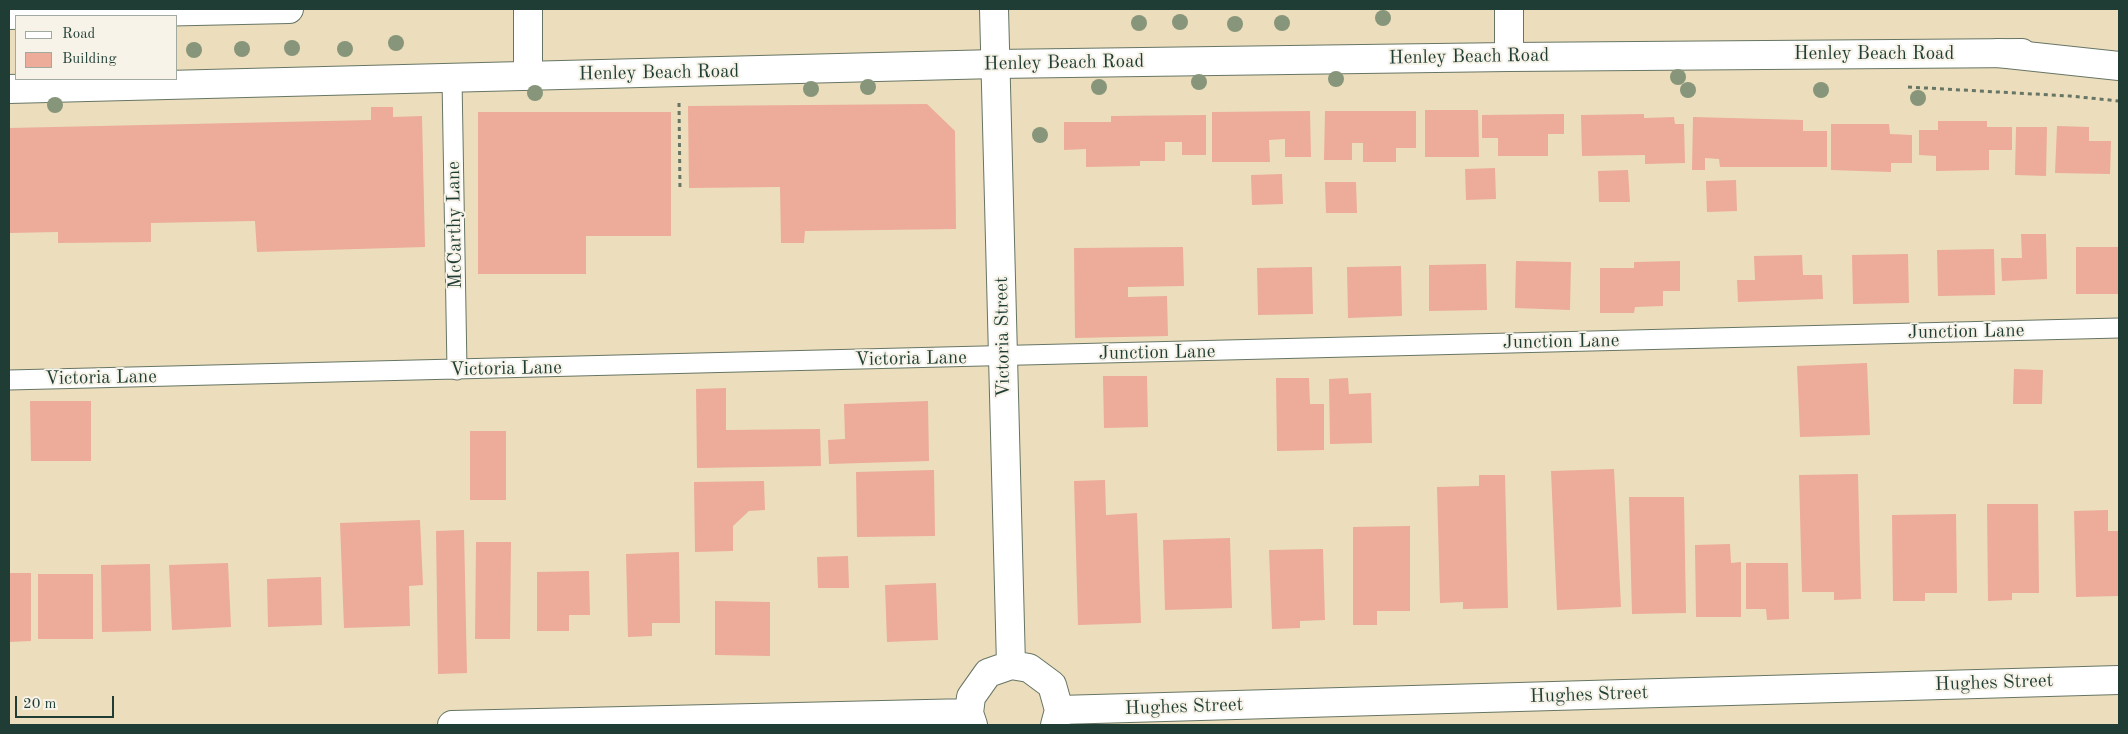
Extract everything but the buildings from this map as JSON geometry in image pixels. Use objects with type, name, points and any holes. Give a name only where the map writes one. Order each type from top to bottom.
[{"type":"main road","points":[[9,15],[289,9]]},
{"type":"main road","points":[[528,9],[528,76]]},
{"type":"main road","name":"Victoria Street","points":[[994,9],[1011,665]]},
{"type":"main road","points":[[1509,9],[1509,56]]},
{"type":"main road","points":[[1998,53],[2119,66]]},
{"type":"main road","name":"Henley Beach Road","points":[[9,90],[996,64],[1509,56],[2119,54]]},
{"type":"main road","points":[[452,725],[971,719],[971,697],[988,673],[1011,665],[1029,668],[1052,685],[1057,718]]},
{"type":"main road","name":"Hughes Street","points":[[1057,718],[2119,680]]},
{"type":"lane","name":"McCarthy Lane","points":[[452,79],[457,370]]},
{"type":"lane","name":"Junction Lane","points":[[1004,357],[2119,328]]},
{"type":"lane","name":"Victoria Lane","points":[[9,380],[1004,357]]},
{"type":"path","points":[[679,95],[680,191]]}]
